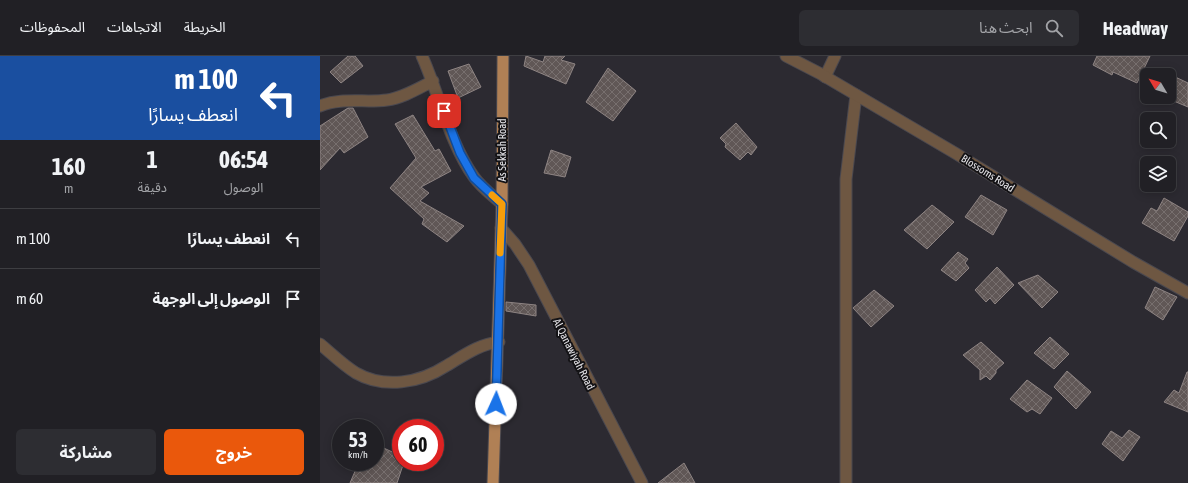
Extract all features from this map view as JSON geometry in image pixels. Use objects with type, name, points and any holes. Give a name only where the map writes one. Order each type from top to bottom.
[{"type":"main road","name":"As Sekkah Road","points":[[493,483],[499,342],[503,56]]},
{"type":"street","points":[[422,56],[460,153],[474,178],[502,204]]},
{"type":"street","points":[[825,77],[835,56]]},
{"type":"street","name":"Blossoms Road","points":[[791,57],[955,153],[1133,262],[1188,293]]},
{"type":"street","points":[[320,106],[337,102],[389,100],[411,92],[433,81]]},
{"type":"street","points":[[846,483],[846,179],[856,95]]},
{"type":"street","name":"Al Qanawiyah Road","points":[[501,228],[515,244],[528,265],[642,483]]},
{"type":"street","points":[[320,344],[356,373],[380,382],[400,382],[419,379],[440,370],[473,350],[499,342]]},
{"type":"building","points":[[348,56],[355,56],[363,66],[341,83],[330,72]]},
{"type":"building","points":[[526,56],[543,62],[545,56],[565,56],[561,60],[575,64],[566,84],[524,66]]},
{"type":"building","points":[[1097,56],[1150,56],[1144,68],[1140,68],[1140,77],[1137,83],[1113,72],[1112,75],[1093,65]]},
{"type":"building","points":[[469,64],[481,87],[458,98],[448,71]]},
{"type":"building","points":[[608,68],[636,91],[613,121],[586,102]]},
{"type":"building","points":[[1176,77],[1188,83],[1188,107],[1176,102]]},
{"type":"building","points":[[348,108],[353,108],[368,137],[344,153],[340,148],[320,170],[320,126]]},
{"type":"building","points":[[413,115],[435,151],[439,149],[451,171],[421,187],[429,193],[420,201],[464,226],[447,242],[422,224],[424,219],[390,188],[416,158],[395,124]]},
{"type":"building","points":[[736,123],[757,147],[751,155],[748,152],[740,160],[725,147],[726,144],[720,138]]},
{"type":"building","points":[[551,150],[571,157],[565,177],[544,173]]},
{"type":"building","points":[[981,195],[1007,210],[993,235],[965,217]]},
{"type":"building","points":[[1164,198],[1188,212],[1188,216],[1174,241],[1142,223],[1151,208],[1157,211]]},
{"type":"building","points":[[932,205],[954,222],[927,249],[904,230]]},
{"type":"building","points":[[958,252],[968,259],[965,263],[969,268],[956,281],[941,270]]},
{"type":"building","points":[[997,267],[1014,285],[995,304],[990,298],[986,302],[975,290]]},
{"type":"building","points":[[1038,275],[1058,292],[1042,308],[1018,283]]},
{"type":"building","points":[[1155,287],[1177,297],[1163,320],[1145,308]]},
{"type":"building","points":[[874,290],[894,306],[871,327],[853,308]]},
{"type":"building","points":[[506,302],[536,305],[536,316],[506,311]]},
{"type":"building","points":[[1050,337],[1069,354],[1054,369],[1034,353]]},
{"type":"building","points":[[981,342],[1004,363],[996,370],[996,373],[990,380],[986,376],[980,380],[980,370],[963,355]]},
{"type":"building","points":[[1067,371],[1091,392],[1076,409],[1054,387]]},
{"type":"building","points":[[1187,372],[1188,412],[1164,402],[1174,390],[1179,393]]},
{"type":"building","points":[[1027,380],[1052,398],[1040,414],[1032,409],[1027,412],[1010,399]]},
{"type":"building","points":[[1129,430],[1140,437],[1123,461],[1102,444],[1111,431],[1122,438]]},
{"type":"building","points":[[384,448],[392,452],[392,471],[401,471],[397,483],[350,483],[355,471],[384,471]]},
{"type":"building","points":[[684,463],[695,483],[658,483]]},
{"type":"slow traffic","points":[[492,195],[502,204],[500,253]]},
{"type":"route","points":[[444,111],[460,153],[474,178],[502,204],[496,404]]}]
